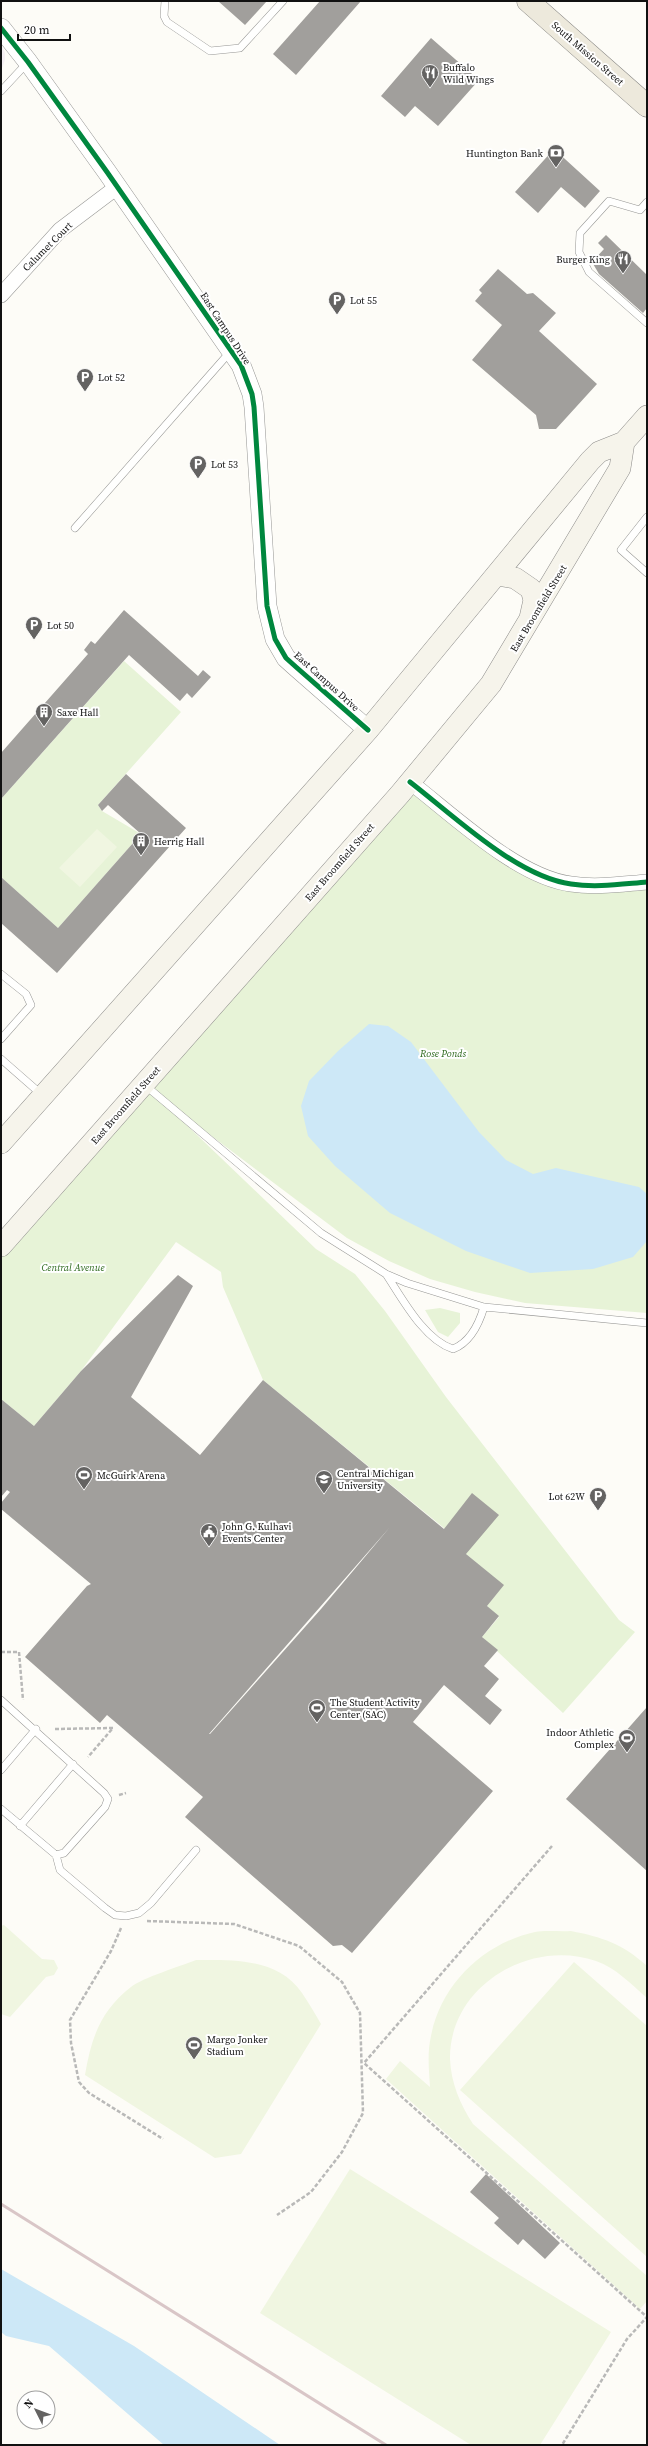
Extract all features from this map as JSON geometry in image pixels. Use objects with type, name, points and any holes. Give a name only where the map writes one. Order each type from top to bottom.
[{"type":"main road","name":"South Mission Street","points":[[528,1],[647,106]]},
{"type":"main road","points":[[1,1143],[368,730],[599,452],[624,442],[645,422]]},
{"type":"main road","name":"East Broomfield Street","points":[[1,1246],[410,782],[491,684],[530,623],[620,468],[624,442]]},
{"type":"main road","points":[[497,575],[515,578],[531,589],[534,600],[530,623]]},
{"type":"street","name":"East Campus Drive","points":[[1,28],[28,62],[232,350],[241,365],[252,394],[267,606],[275,639],[283,653],[296,667],[368,730]]},
{"type":"street","name":"Calumet Court","points":[[1,295],[60,230],[117,187]]},
{"type":"street","points":[[410,782],[501,852],[549,879],[571,884],[596,886],[647,882]]},
{"type":"lane","points":[[165,1],[164,16],[168,22],[210,51],[240,48],[283,1]]},
{"type":"lane","points":[[1,92],[28,62]]},
{"type":"lane","points":[[647,202],[640,210],[609,201],[580,233],[579,252],[588,272],[647,323]]},
{"type":"lane","points":[[75,528],[232,350]]},
{"type":"lane","points":[[647,517],[621,550],[647,573]]},
{"type":"lane","points":[[1,974],[26,994],[31,1005],[1,1039]]},
{"type":"lane","points":[[1,1059],[42,1096]]},
{"type":"lane","points":[[144,1084],[321,1233],[386,1274],[407,1283],[484,1307],[647,1323]]},
{"type":"lane","points":[[386,1274],[419,1322],[442,1345],[453,1349],[466,1342],[481,1317],[484,1307]]},
{"type":"lane","points":[[1,1700],[36,1729],[104,1793],[108,1799],[105,1807],[64,1853],[56,1855]]},
{"type":"lane","points":[[1,1770],[36,1729]]},
{"type":"lane","points":[[20,1826],[73,1764]]},
{"type":"lane","points":[[1,1809],[56,1855],[60,1870],[115,1915],[126,1916],[139,1913],[151,1903],[196,1850]]},
{"type":"path","points":[[1,1652],[19,1652],[23,1700]]},
{"type":"path","points":[[55,1729],[113,1728],[88,1758]]},
{"type":"path","points":[[364,2062],[552,1846]]},
{"type":"path","points":[[163,2140],[89,2093],[79,2082],[71,2043],[70,2020],[111,1951],[126,1916],[150,1922],[234,1924],[299,1946],[342,1982],[360,2013],[364,2062],[364,2113],[342,2152],[311,2192],[277,2215]]},
{"type":"path","points":[[364,2062],[647,2317],[627,2339],[562,2445]]},
{"type":"shaded area","points":[[1,44],[5,53],[5,60],[1,71]]},
{"type":"green space","points":[[124,661],[181,712],[98,805],[102,811],[141,834],[58,928],[1,877],[1,799]]},
{"type":"green space","name":"Rose Ponds","points":[[410,782],[549,879],[647,882],[647,1313],[525,1303],[475,1292],[430,1279],[389,1261],[347,1238],[148,1088],[316,1249],[355,1274],[385,1311],[446,1397],[619,1620],[635,1632],[563,1713],[482,1637],[499,1617],[487,1606],[503,1585],[466,1554],[444,1528],[263,1380],[223,1287],[221,1272],[176,1242],[81,1371],[34,1426],[1,1399],[1,1245]]},
{"type":"green space","points":[[97,829],[117,847],[80,887],[59,868]]},
{"type":"green space","points":[[440,1308],[460,1313],[460,1323],[448,1337],[438,1332],[425,1310]]},
{"type":"green space","points":[[4,1925],[42,1959],[54,1960],[58,1968],[54,1975],[46,1977],[10,2017],[1,2014],[1,1926]]},
{"type":"green space","points":[[544,1931],[571,1931],[612,1942],[638,1958],[647,1966],[647,1998],[617,1972],[596,1961],[571,1956],[545,1956],[521,1963],[498,1974],[478,1990],[463,2010],[453,2033],[450,2059],[452,2076],[460,2101],[473,2124],[647,2276],[647,2301],[640,2309],[386,2079],[400,2061],[430,2087],[429,2049],[436,2017],[444,1999],[455,1983],[482,1956],[516,1937]]},
{"type":"green space","name":"Margo Jonker Stadium","points":[[196,1960],[225,1960],[254,1963],[281,1973],[302,1993],[321,2024],[241,2154],[215,2158],[85,2075],[90,2049],[99,2026],[104,2016],[120,1996],[131,1987],[144,1980]]},
{"type":"green space","points":[[574,1962],[647,2026],[647,2257],[460,2090]]},
{"type":"green space","points":[[350,2169],[611,2332],[540,2445],[471,2445],[260,2313]]},
{"type":"water","points":[[369,1024],[388,1026],[411,1042],[479,1132],[506,1160],[533,1174],[556,1168],[639,1187],[647,1194],[647,1241],[633,1257],[593,1269],[530,1273],[466,1251],[390,1213],[335,1166],[308,1136],[301,1106],[309,1081],[338,1051]]},
{"type":"water","points":[[1,2269],[134,2346],[280,2445],[164,2445],[49,2346],[6,2336],[1,2332]]},
{"type":"building","points":[[218,1],[267,1],[245,25]]},
{"type":"building","points":[[320,1],[361,1],[296,75],[273,54]]},
{"type":"building","name":"Buffalo Wild Wings","points":[[431,38],[479,80],[438,126],[415,106],[405,117],[381,96]]},
{"type":"building","name":"Huntington Bank","points":[[554,149],[600,191],[585,208],[561,187],[538,213],[515,192]]},
{"type":"building","name":"Burger King","points":[[606,235],[647,275],[647,308],[643,313],[599,274],[592,262],[604,249],[598,243]]},
{"type":"building","points":[[498,269],[527,294],[533,293],[556,313],[539,331],[597,384],[556,429],[539,429],[536,415],[472,360],[502,325],[475,301],[482,293],[479,290]]},
{"type":"building","name":"Saxe Hall","points":[[124,610],[198,676],[203,670],[211,677],[192,698],[187,693],[180,701],[129,655],[1,799],[1,753],[88,654],[84,650],[91,641],[95,644]]},
{"type":"building","name":"Herrig Hall","points":[[126,774],[186,828],[57,973],[1,923],[1,877],[58,928],[141,834],[108,805],[102,811],[98,805]]},
{"type":"building","points":[[178,1275],[193,1286],[131,1397],[200,1455],[263,1380],[444,1529],[472,1493],[499,1515],[466,1554],[504,1585],[487,1606],[499,1616],[482,1637],[498,1650],[484,1666],[499,1679],[485,1696],[502,1710],[490,1725],[444,1685],[413,1722],[493,1791],[352,1953],[342,1945],[333,1946],[185,1817],[203,1797],[107,1715],[100,1723],[25,1657],[87,1586],[91,1584],[1,1509],[1,1503],[10,1492],[7,1490],[1,1497],[1,1399],[34,1426],[81,1371]],"holes":[[[390,1527],[321,1609],[210,1734],[209,1734]]]},
{"type":"building","name":"Indoor Athletic Complex","points":[[647,1707],[647,1871],[566,1799]]},
{"type":"building","points":[[486,2174],[560,2243],[545,2259],[523,2239],[518,2245],[494,2223],[499,2218],[470,2192]]},
{"type":"railway","points":[[1,2204],[386,2445]]},
{"type":"cycle path","points":[[1,28],[28,62],[107,172],[241,365],[252,394],[254,407],[267,606],[275,639],[286,658],[368,730]]},
{"type":"cycle path","points":[[410,782],[486,843],[529,870],[550,879],[571,884],[590,886],[647,882]]},
{"type":"place","name":"Buffalo Wild Wings","points":[[430,88]]},
{"type":"place","name":"Huntington Bank","points":[[556,168]]},
{"type":"place","name":"Burger King","points":[[623,274]]},
{"type":"place","name":"Lot 55","points":[[337,315]]},
{"type":"place","name":"Lot 52","points":[[85,392]]},
{"type":"place","name":"Lot 53","points":[[198,479]]},
{"type":"place","name":"Lot 50","points":[[34,640]]},
{"type":"place","name":"Saxe Hall","points":[[44,727]]},
{"type":"place","name":"Herrig Hall","points":[[141,856]]},
{"type":"place","name":"McGuirk Arena","points":[[84,1490]]},
{"type":"place","name":"Central Michigan University","points":[[324,1494]]},
{"type":"place","name":"Lot 62W","points":[[598,1511]]},
{"type":"place","name":"John G. Kulhavi Events Center","points":[[209,1547]]},
{"type":"place","name":"The Student Activity Center (SAC)","points":[[317,1723]]},
{"type":"place","name":"Indoor Athletic Complex","points":[[627,1753]]},
{"type":"place","name":"Margo Jonker Stadium","points":[[194,2060]]},
{"type":"park label","name":"Central Avenue","points":[[73,1267]]}]
